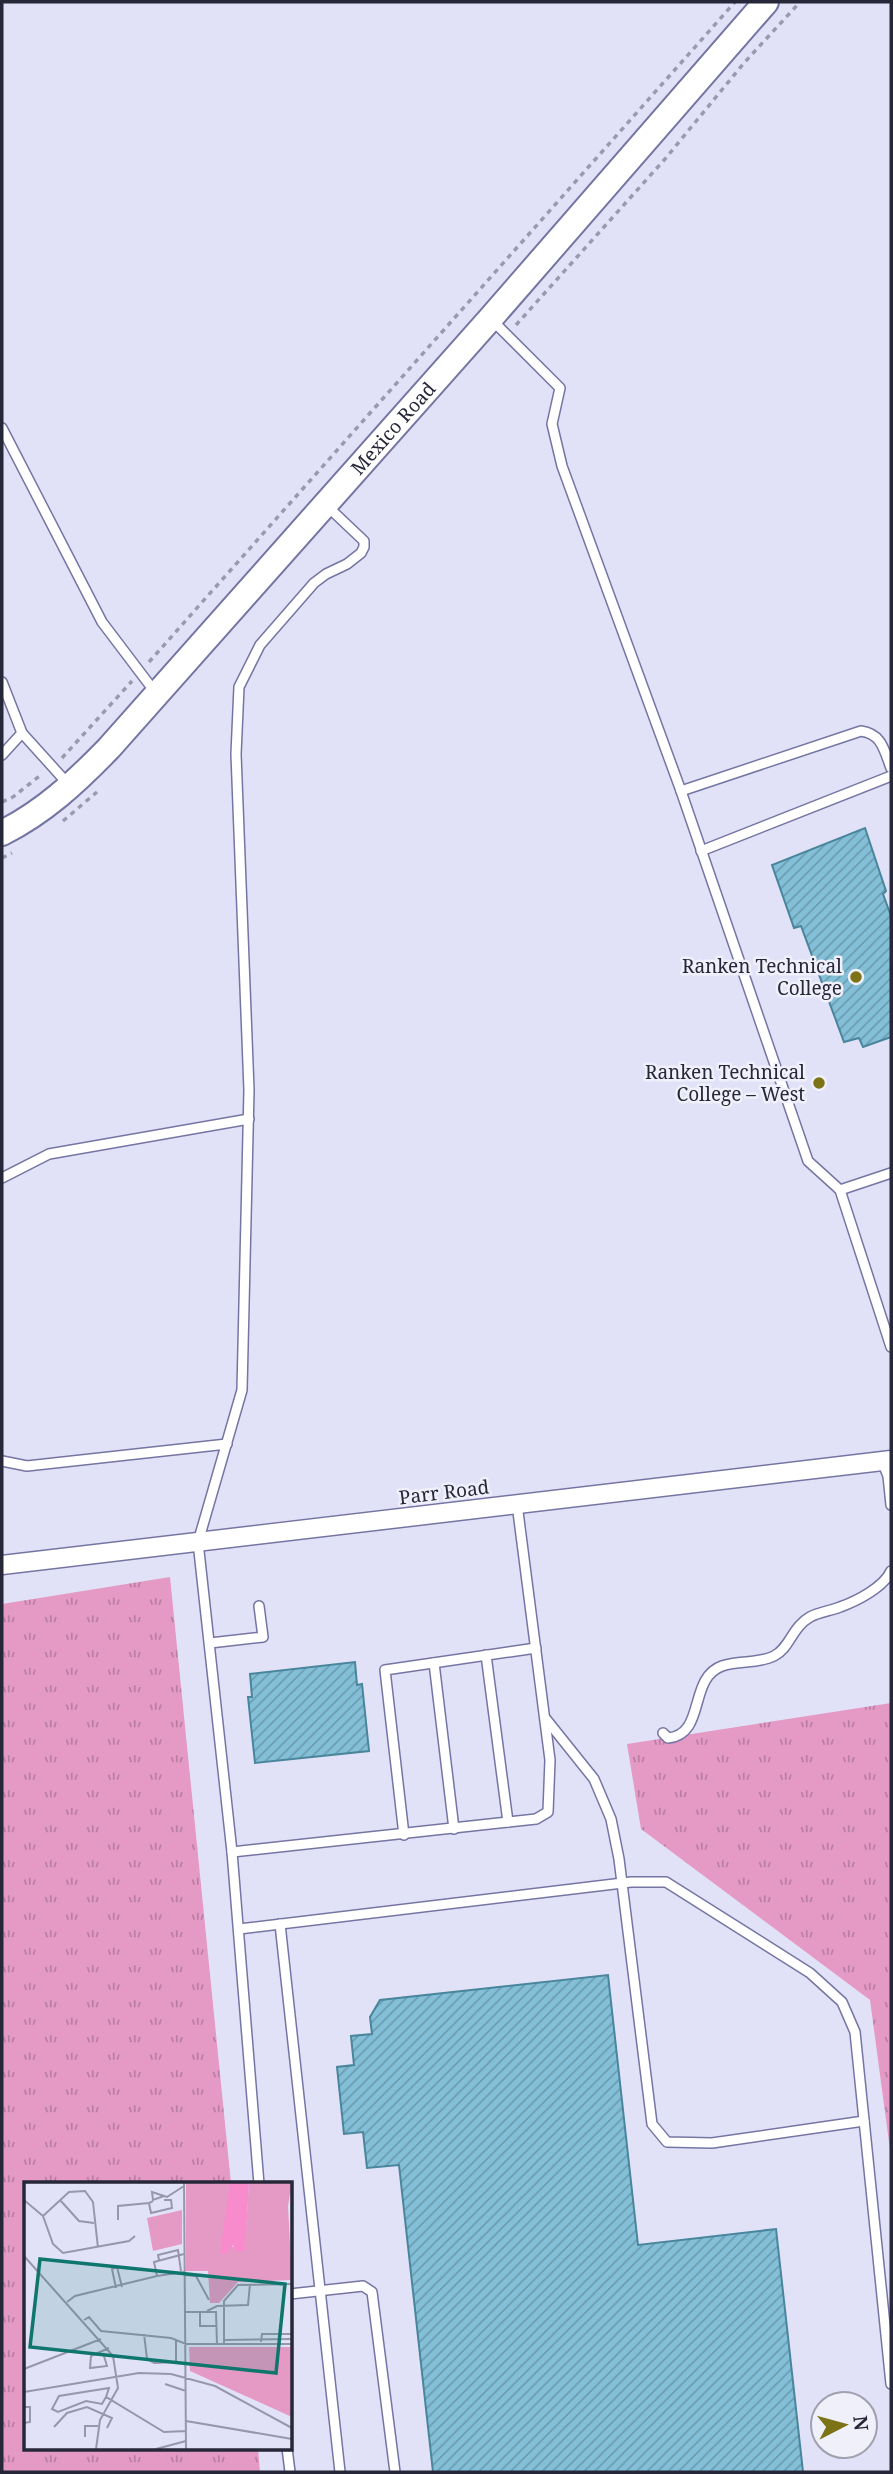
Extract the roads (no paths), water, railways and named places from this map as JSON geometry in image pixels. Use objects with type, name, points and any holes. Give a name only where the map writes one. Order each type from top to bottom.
[{"type":"street","name":"Mexico Road","points":[[2,833],[41,811],[71,788],[157,695],[766,2]]},
{"type":"street","name":"Parr Road","points":[[2,1565],[887,1460]]},
{"type":"lane","points":[[490,319],[560,388],[552,424],[562,466],[681,791],[808,1161],[841,1190],[891,1347]]},
{"type":"lane","points":[[2,428],[102,622],[157,695]]},
{"type":"lane","points":[[259,2182],[232,1852],[198,1542],[242,1390],[249,1119],[236,754],[239,687],[260,645],[314,583],[347,564],[361,553],[364,547],[364,541],[325,505]]},
{"type":"lane","points":[[2,682],[22,733],[71,788]]},
{"type":"lane","points":[[681,791],[861,730],[871,732],[880,739],[891,768]]},
{"type":"lane","points":[[2,755],[22,733]]},
{"type":"lane","points":[[701,851],[891,776]]},
{"type":"lane","points":[[2,1178],[49,1154],[249,1119]]},
{"type":"lane","points":[[841,1190],[891,1173]]},
{"type":"lane","points":[[2,1461],[27,1466],[227,1444]]},
{"type":"lane","points":[[887,1460],[891,1505]]},
{"type":"lane","points":[[232,1852],[536,1819],[548,1812],[550,1760],[517,1504]]},
{"type":"lane","points":[[663,1733],[668,1738],[685,1732],[691,1723],[700,1693],[713,1671],[721,1666],[764,1660],[778,1654],[801,1623],[814,1615],[853,1602],[888,1579],[891,1571]]},
{"type":"lane","points":[[209,1643],[263,1637],[259,1606]]},
{"type":"lane","points":[[404,1835],[385,1670],[536,1648]]},
{"type":"lane","points":[[486,1655],[508,1822]]},
{"type":"lane","points":[[435,1662],[454,1829]]},
{"type":"lane","points":[[545,1718],[594,1779],[611,1819],[622,1884],[652,2124],[667,2142],[712,2143],[864,2121]]},
{"type":"lane","points":[[239,1929],[622,1884],[666,1882],[810,1973],[842,2002],[855,2032],[891,2384]]},
{"type":"lane","points":[[280,1924],[340,2472]]},
{"type":"lane","points":[[292,2294],[363,2286],[372,2291],[395,2472]]},
{"type":"lane","points":[[287,2450],[290,2472]]},
{"type":"place","name":"Ranken Technical College","points":[[856,977]]},
{"type":"place","name":"Ranken Technical College – West","points":[[819,1083]]}]
